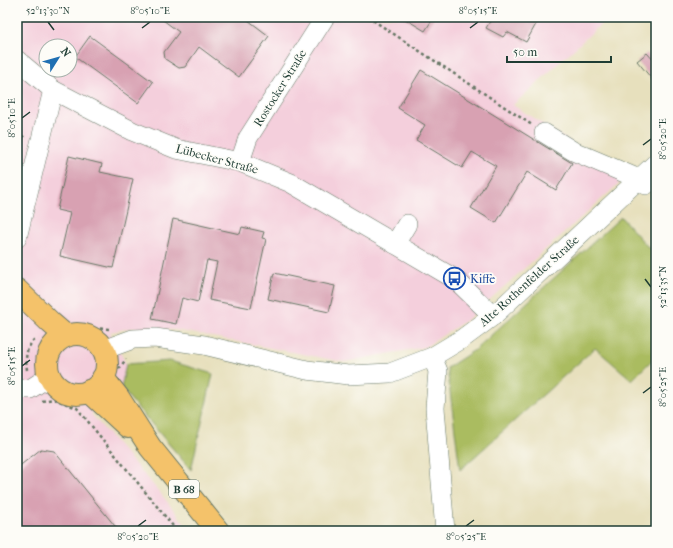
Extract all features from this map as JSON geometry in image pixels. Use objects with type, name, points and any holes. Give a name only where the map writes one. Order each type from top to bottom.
[{"type":"main road","points":[[17,290],[50,323],[58,337]]},
{"type":"main road","points":[[17,306],[58,337],[84,335],[98,343],[103,350],[106,360],[106,369],[96,385],[80,394],[62,390],[50,376],[47,361],[58,337]]},
{"type":"main road","name":"B 68","points":[[96,385],[150,447],[218,531]]},
{"type":"street","name":"Rostocker Straße","points":[[240,162],[248,138],[325,17]]},
{"type":"street","name":"Lübecker Straße","points":[[19,67],[53,90],[132,131],[176,148],[240,162],[291,183],[455,279],[492,316]]},
{"type":"street","points":[[17,238],[53,90]]},
{"type":"street","points":[[544,133],[572,151],[649,173]]},
{"type":"street","name":"Alte Rothenfelder Straße","points":[[103,350],[133,339],[155,338],[204,345],[307,370],[348,375],[390,373],[432,357],[462,339],[492,316],[649,173]]},
{"type":"street","points":[[395,244],[407,224]]},
{"type":"street","points":[[432,357],[438,371],[436,408],[445,531]]},
{"type":"street","points":[[17,389],[30,389],[50,376]]},
{"type":"path","points":[[368,17],[544,133]]},
{"type":"path","points":[[27,370],[25,359],[27,347],[58,337],[113,330]]},
{"type":"path","points":[[126,360],[131,357]]},
{"type":"path","points":[[39,401],[54,399],[77,408],[177,531]]},
{"type":"shaded area","points":[[17,17],[609,17],[513,105],[586,152],[634,170],[468,319],[425,347],[344,362],[176,330],[131,328],[110,332],[126,364],[121,388],[91,414],[162,495],[190,531],[17,531]]},
{"type":"green space","points":[[621,217],[656,256],[656,356],[632,380],[595,348],[460,470],[447,368],[476,349]]},
{"type":"green space","points":[[170,361],[213,374],[191,470],[121,388],[126,364]]},
{"type":"building","points":[[159,17],[244,17],[269,36],[239,77],[199,47],[185,67],[179,68],[165,59],[164,52],[179,32]]},
{"type":"building","points":[[402,17],[434,17],[425,31]]},
{"type":"building","points":[[493,17],[540,17],[526,42],[507,32],[503,37],[486,28]]},
{"type":"building","points":[[90,36],[153,82],[138,103],[78,59],[78,53]]},
{"type":"building","points":[[647,53],[655,62],[656,61],[656,84],[637,61]]},
{"type":"building","points":[[421,70],[572,163],[556,190],[527,172],[496,223],[471,208],[496,166],[472,152],[462,168],[416,140],[425,125],[398,108]]},
{"type":"building","points":[[69,156],[102,164],[100,172],[133,179],[113,268],[60,256],[70,213],[57,210]]},
{"type":"building","points":[[173,219],[240,234],[242,227],[264,232],[262,238],[266,239],[251,308],[209,300],[217,262],[207,260],[198,302],[182,298],[176,324],[152,319]]},
{"type":"building","points":[[656,226],[656,234],[652,230]]},
{"type":"building","points":[[274,273],[335,286],[329,312],[268,299]]},
{"type":"building","points":[[41,449],[54,451],[119,531],[17,531],[17,468]]},
{"type":"place","name":"Kiffe","points":[[455,279]]}]
